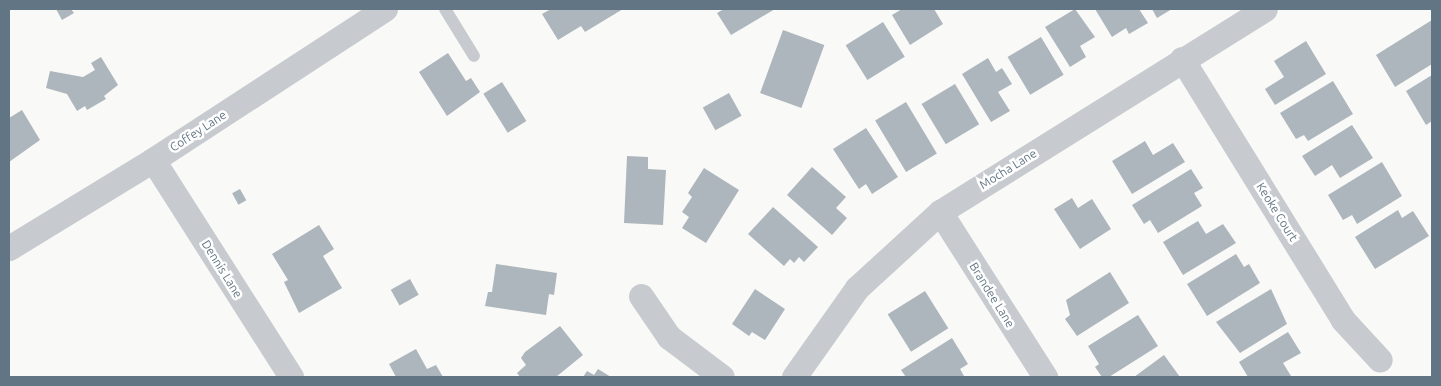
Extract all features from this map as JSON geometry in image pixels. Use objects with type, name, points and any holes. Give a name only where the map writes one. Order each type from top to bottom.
[{"type":"street","name":"Coffey Lane","points":[[9,248],[153,160],[385,9]]},
{"type":"street","name":"Mocha Lane","points":[[794,377],[857,288],[940,212],[1182,59],[1265,9]]},
{"type":"street","name":"Keoke Court","points":[[1182,59],[1343,320],[1380,360]]},
{"type":"street","name":"Dennis Lane","points":[[153,160],[291,377]]},
{"type":"street","name":"Brandee Lane","points":[[940,212],[1045,377]]},
{"type":"street","points":[[641,296],[669,337],[722,377]]},
{"type":"lane","points":[[445,9],[474,56]]},
{"type":"building","points":[[56,9],[71,9],[74,13],[62,20]]},
{"type":"building","points":[[551,9],[623,9],[585,32],[581,26],[558,40],[542,14]]},
{"type":"building","points":[[724,9],[775,9],[731,35],[717,13]]},
{"type":"building","points":[[902,9],[934,9],[943,24],[910,45],[892,15]]},
{"type":"building","points":[[1075,9],[1095,37],[1080,46],[1086,57],[1070,67],[1045,27]]},
{"type":"building","points":[[1095,9],[1139,9],[1148,23],[1129,34],[1126,28],[1112,37]]},
{"type":"building","points":[[1152,9],[1172,9],[1157,18]]},
{"type":"building","points":[[1432,20],[1432,64],[1395,87],[1376,55]]},
{"type":"building","points":[[883,22],[905,57],[867,80],[846,45]]},
{"type":"building","points":[[783,30],[824,45],[801,108],[760,93]]},
{"type":"building","points":[[1041,37],[1064,75],[1030,95],[1008,57]]},
{"type":"building","points":[[1306,41],[1326,74],[1275,105],[1265,89],[1284,77],[1274,61]]},
{"type":"building","points":[[448,53],[466,81],[471,78],[480,92],[447,116],[419,72]]},
{"type":"building","points":[[101,57],[118,85],[104,96],[106,99],[87,110],[85,106],[77,111],[67,94],[46,88],[50,71],[83,77],[95,70],[91,63]]},
{"type":"building","points":[[988,58],[996,72],[1002,68],[1012,84],[998,92],[1010,111],[991,122],[962,74]]},
{"type":"building","points":[[1432,75],[1432,121],[1426,125],[1406,91]]},
{"type":"building","points":[[1333,81],[1353,114],[1308,141],[1304,135],[1296,139],[1280,113]]},
{"type":"building","points":[[502,82],[526,121],[508,133],[483,94]]},
{"type":"building","points":[[955,84],[979,124],[946,144],[922,104]]},
{"type":"building","points":[[729,93],[742,116],[715,130],[703,108]]},
{"type":"building","points":[[906,102],[937,153],[906,172],[875,121]]},
{"type":"building","points":[[22,110],[40,140],[9,162],[9,118]]},
{"type":"building","points":[[1352,125],[1373,158],[1340,178],[1332,165],[1315,176],[1302,156]]},
{"type":"building","points":[[866,128],[898,177],[872,194],[866,184],[859,189],[833,149]]},
{"type":"building","points":[[1145,141],[1153,155],[1173,143],[1185,162],[1132,194],[1112,161]]},
{"type":"building","points":[[627,156],[648,157],[648,169],[666,170],[663,225],[624,223]]},
{"type":"building","points":[[1382,162],[1402,196],[1357,224],[1352,215],[1343,220],[1328,195]]},
{"type":"building","points":[[812,167],[846,197],[836,208],[847,218],[832,235],[787,195]]},
{"type":"building","points":[[704,168],[739,190],[706,243],[682,228],[689,217],[682,212],[692,197],[688,193]]},
{"type":"building","points":[[1191,169],[1203,188],[1194,193],[1202,206],[1158,233],[1150,220],[1144,224],[1132,205]]},
{"type":"building","points":[[240,189],[246,200],[238,205],[232,193]]},
{"type":"building","points":[[1072,198],[1078,208],[1092,199],[1111,229],[1080,249],[1054,209]]},
{"type":"building","points":[[773,207],[818,247],[804,262],[799,257],[794,263],[790,259],[784,266],[748,234]]},
{"type":"building","points":[[1398,210],[1402,218],[1413,211],[1429,236],[1375,269],[1355,237]]},
{"type":"building","points":[[1198,221],[1206,234],[1223,224],[1236,243],[1183,275],[1163,242]]},
{"type":"building","points":[[319,225],[334,249],[323,256],[342,288],[299,313],[284,282],[288,280],[272,254]]},
{"type":"building","points":[[1236,254],[1244,267],[1249,264],[1260,283],[1207,316],[1187,284]]},
{"type":"building","points":[[496,264],[557,273],[554,295],[549,294],[546,315],[485,306],[488,292],[492,292]]},
{"type":"building","points":[[1110,272],[1129,303],[1077,336],[1065,319],[1070,315],[1066,300]]},
{"type":"building","points":[[410,279],[419,295],[399,305],[391,290]]},
{"type":"building","points":[[755,289],[785,309],[765,340],[752,332],[749,336],[732,324]]},
{"type":"building","points":[[1271,289],[1287,324],[1240,353],[1216,322]]},
{"type":"building","points":[[925,291],[948,328],[911,352],[888,314]]},
{"type":"building","points":[[1138,315],[1158,346],[1109,377],[1102,377],[1095,367],[1099,364],[1088,346]]},
{"type":"building","points":[[560,326],[583,355],[556,377],[520,377],[517,373],[526,365],[521,358],[525,352]]},
{"type":"building","points":[[1288,332],[1301,353],[1283,363],[1291,376],[1248,377],[1239,362]]},
{"type":"building","points":[[952,338],[968,364],[960,369],[964,376],[906,377],[901,370]]},
{"type":"building","points":[[416,349],[427,369],[436,365],[443,377],[396,377],[389,364]]},
{"type":"building","points":[[1164,355],[1180,377],[1134,377]]},
{"type":"building","points":[[598,369],[611,377],[583,377],[587,371],[594,375]]}]
